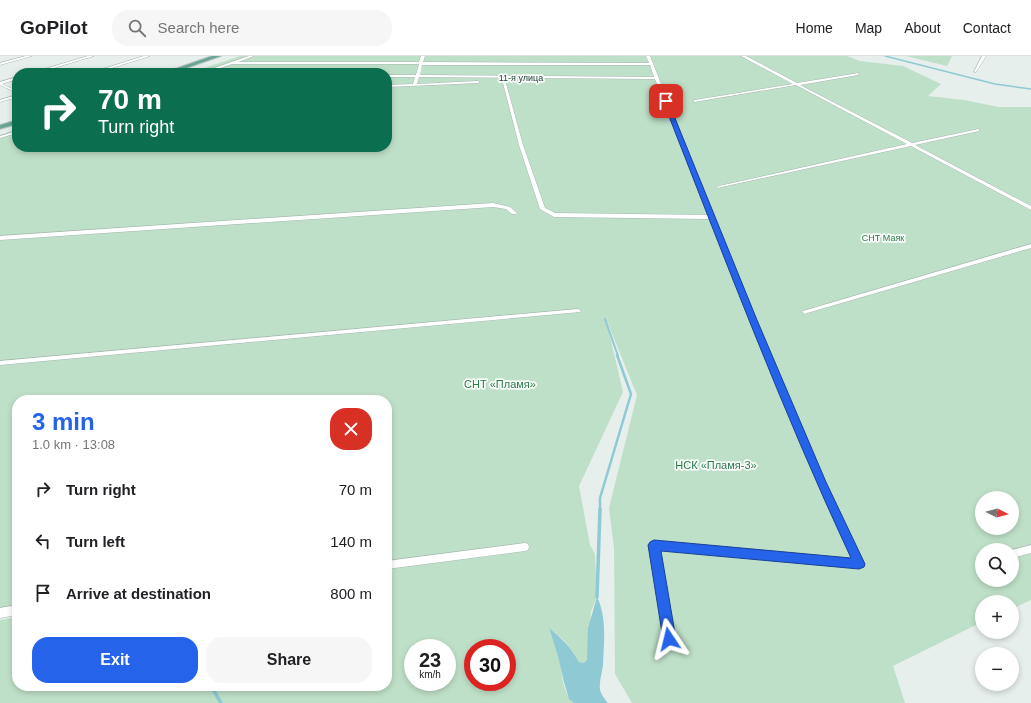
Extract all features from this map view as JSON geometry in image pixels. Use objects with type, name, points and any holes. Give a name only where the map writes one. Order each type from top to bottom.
[{"type":"main road","points":[[181,68],[218,56]]},
{"type":"main road","points":[[0,127],[12,123]]},
{"type":"street","points":[[0,64],[30,56]]},
{"type":"street","points":[[50,68],[92,56]]},
{"type":"street","points":[[108,68],[148,56]]},
{"type":"street","points":[[216,68],[252,56]]},
{"type":"street","points":[[415,85],[423,56]]},
{"type":"street","points":[[648,56],[693,166],[752,320],[821,482],[859,564],[654,545],[669,639]]},
{"type":"street","points":[[743,56],[1031,208]]},
{"type":"street","points":[[975,71],[984,56]]},
{"type":"street","points":[[231,63],[651,64]]},
{"type":"street","points":[[695,101],[858,74]]},
{"type":"street","name":"11-я улица","points":[[392,76],[656,78]]},
{"type":"street","points":[[392,86],[503,80],[510,78]]},
{"type":"street","points":[[0,83],[12,79]]},
{"type":"street","points":[[503,80],[521,145],[543,209],[554,215],[712,217]]},
{"type":"street","points":[[0,83],[12,89]]},
{"type":"street","points":[[0,101],[12,97]]},
{"type":"street","points":[[719,187],[978,130]]},
{"type":"street","points":[[0,138],[12,134]]},
{"type":"street","points":[[0,238],[493,205],[508,208],[514,213]]},
{"type":"street","points":[[805,312],[1031,246]]},
{"type":"street","points":[[0,363],[578,310]]},
{"type":"street","points":[[392,564],[526,547]]},
{"type":"street","points":[[1019,552],[1031,549]]},
{"type":"street","points":[[0,613],[12,611]]},
{"type":"green space","points":[[240,56],[847,56],[860,61],[903,66],[941,84],[928,96],[964,100],[999,107],[1031,107],[1031,600],[1019,606],[1019,595],[975,595],[975,625],[893,666],[905,703],[632,703],[615,674],[614,548],[609,508],[637,395],[606,319],[623,392],[579,486],[590,545],[595,554],[597,597],[591,612],[587,661],[584,663],[579,662],[566,643],[549,629],[559,656],[567,694],[574,703],[0,703],[0,620],[12,618],[12,691],[392,691],[392,395],[12,395],[12,608],[0,609],[0,135],[12,131],[12,152],[392,152],[392,68],[204,68]]},
{"type":"green space","points":[[906,56],[952,56],[947,66]]},
{"type":"water","points":[[597,597],[604,622],[603,665],[600,690],[608,703],[574,703],[569,699],[549,628],[566,644],[579,662],[584,663],[587,660],[588,628]]},
{"type":"waterway","points":[[885,56],[995,84],[1031,89]]},
{"type":"waterway","points":[[605,319],[618,356]]},
{"type":"waterway","points":[[600,509],[600,498],[631,394],[617,355]]},
{"type":"waterway","points":[[597,597],[600,509]]},
{"type":"waterway","points":[[214,691],[221,703]]},
{"type":"route","points":[[666,101],[693,166],[752,320],[821,482],[859,564],[654,545],[669,639]]},
{"type":"park label","name":"СНТ Маяк","points":[[883,238]]},
{"type":"park label","name":"СНТ «Пламя»","points":[[500,384]]},
{"type":"park label","name":"НСК «Пламя-3»","points":[[716,465]]}]
